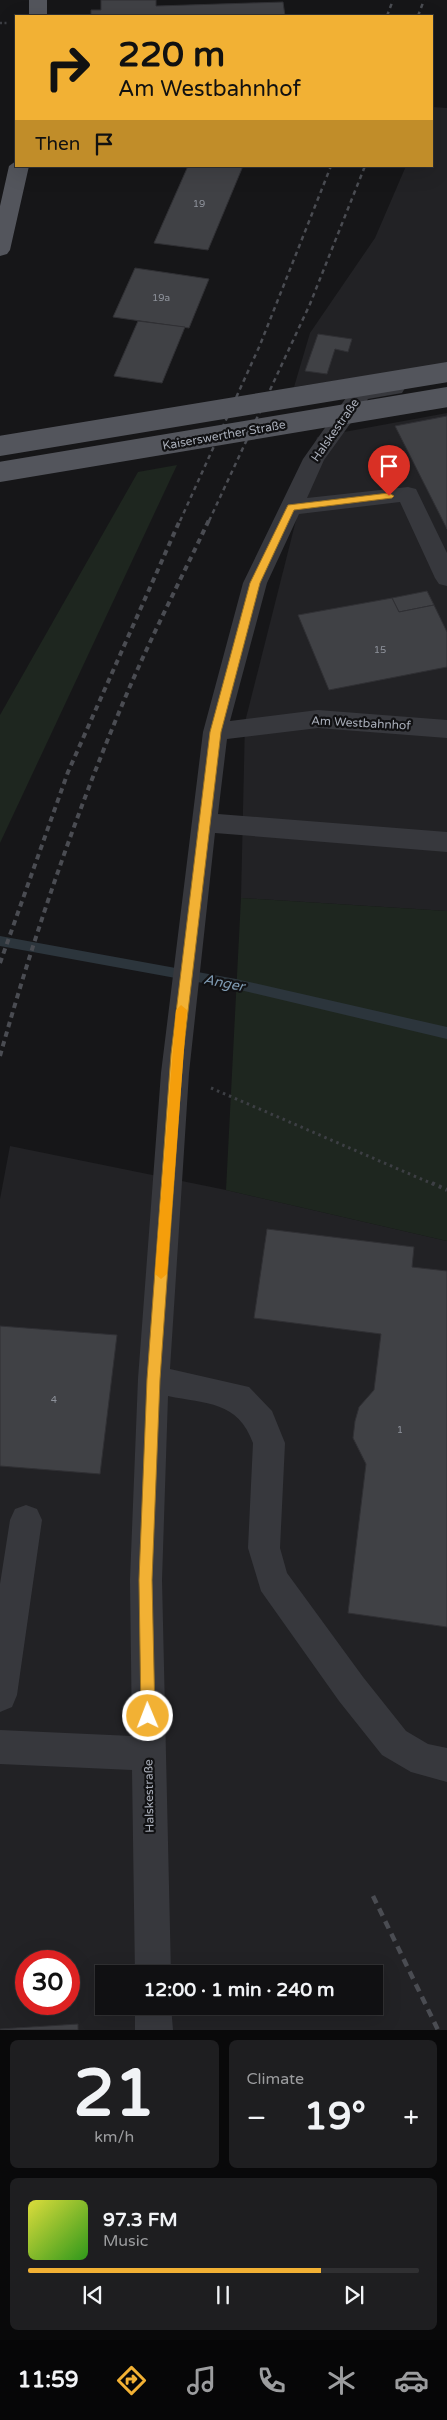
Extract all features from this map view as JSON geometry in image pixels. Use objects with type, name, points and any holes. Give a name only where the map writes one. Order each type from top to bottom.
[{"type":"main road","points":[[38,0],[38,15]]},
{"type":"main road","points":[[0,250],[19,167]]},
{"type":"main road","name":"Kaiserswerther Straße","points":[[0,446],[447,372]]},
{"type":"main road","name":"Kaiserswerther Straße","points":[[0,472],[447,397]]},
{"type":"street","name":"Halskestraße","points":[[152,1965],[146,1580],[154,1379],[175,1073],[215,732],[255,583],[314,459],[361,393],[447,379]]},
{"type":"street","points":[[291,507],[408,494],[447,578]]},
{"type":"street","name":"Am Westbahnhof","points":[[215,732],[318,718],[447,729]]},
{"type":"street","points":[[204,822],[447,842]]},
{"type":"street","points":[[154,1379],[238,1397],[261,1421],[269,1444],[264,1548],[273,1580],[351,1689],[394,1743],[423,1760],[447,1765]]},
{"type":"street","points":[[0,1695],[26,1520]]},
{"type":"street","points":[[0,1747],[148,1754]]},
{"type":"street","points":[[153,2015],[154,2030]]},
{"type":"path","points":[[175,1073],[447,1190]]},
{"type":"shaded area","points":[[433,107],[447,108],[447,364],[294,387],[310,333],[375,238],[406,167],[433,167]]},
{"type":"shaded area","points":[[447,413],[447,911],[241,898],[245,722],[317,437]]},
{"type":"shaded area","points":[[177,465],[0,843],[0,715],[138,472]]},
{"type":"shaded area","points":[[241,898],[447,911],[447,1241],[226,1190]]},
{"type":"shaded area","points":[[10,1146],[226,1190],[447,1241],[447,2030],[0,2030],[0,1199]]},
{"type":"building","points":[[101,0],[156,0],[156,6],[283,2],[285,15],[91,15],[91,10],[101,10]]},
{"type":"building","points":[[188,167],[243,167],[208,250],[154,243]]},
{"type":"building","points":[[135,268],[209,279],[189,328],[113,317]]},
{"type":"building","points":[[138,321],[185,327],[162,383],[114,376]]},
{"type":"building","points":[[318,334],[352,339],[348,352],[335,349],[327,374],[305,371]]},
{"type":"building","points":[[447,416],[447,529],[395,426]]},
{"type":"building","points":[[427,591],[434,605],[399,612],[392,598]]},
{"type":"building","points":[[392,598],[399,612],[434,605],[447,632],[447,667],[329,690],[298,615]]},
{"type":"building","points":[[267,1229],[414,1247],[412,1267],[447,1271],[447,1627],[348,1613],[366,1464],[353,1438],[355,1421],[359,1407],[374,1390],[381,1334],[254,1318]]},
{"type":"building","points":[[0,1326],[117,1335],[100,1474],[0,1466]]},
{"type":"building","points":[[78,2024],[78,2030],[0,2030],[0,2029]]},
{"type":"waterway","name":"Anger","points":[[0,941],[236,984],[447,1033]]},
{"type":"railway","points":[[387,15],[393,0]]},
{"type":"railway","points":[[418,15],[424,0]]},
{"type":"railway","points":[[180,521],[260,345],[331,167]]},
{"type":"railway","points":[[209,521],[310,304],[365,167]]},
{"type":"railway","points":[[0,963],[68,772],[180,520]]},
{"type":"railway","points":[[0,1056],[42,917],[91,781],[157,626],[209,520]]},
{"type":"railway","points":[[373,1896],[438,2030]]},
{"type":"slow traffic","points":[[161,1274],[181,1010]]},
{"type":"route","points":[[148,1716],[146,1580],[154,1379],[175,1073],[215,732],[255,583],[291,507],[389,496]]}]
